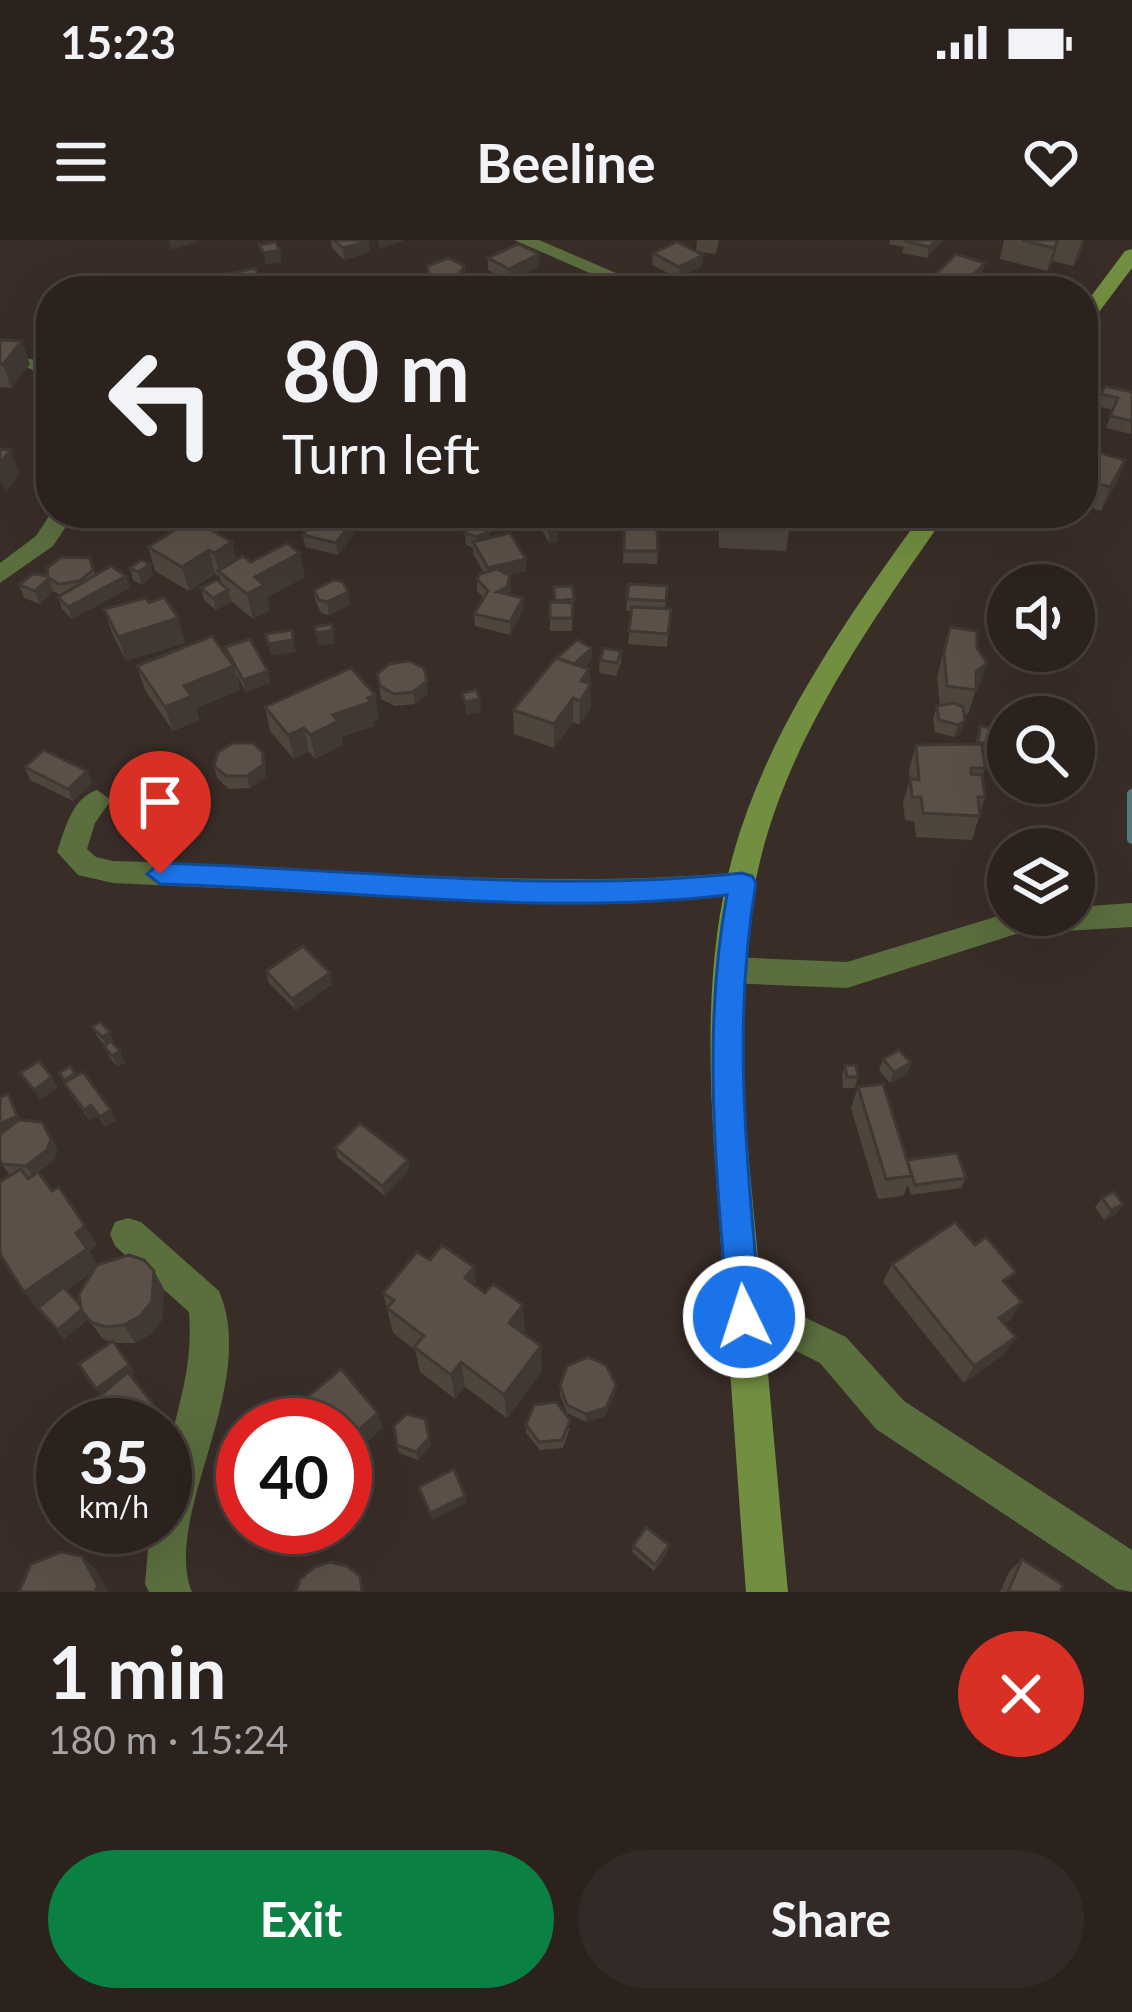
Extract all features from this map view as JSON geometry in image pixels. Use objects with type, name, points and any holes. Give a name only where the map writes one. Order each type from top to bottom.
[{"type":"street","points":[[523,240],[612,276]]},
{"type":"street","points":[[558,253],[590,240]]},
{"type":"street","points":[[1098,300],[1132,255]]},
{"type":"street","points":[[0,358],[36,364]]},
{"type":"street","points":[[0,575],[45,541],[53,528]]},
{"type":"street","points":[[767,1592],[727,1099],[729,970],[748,853],[789,752],[864,616],[925,528]]},
{"type":"street","points":[[97,800],[73,839],[71,852],[88,868],[113,872],[301,878],[420,888],[635,892],[742,883]]},
{"type":"street","points":[[729,970],[847,975],[1016,922],[1132,916]]},
{"type":"street","points":[[128,1234],[206,1303],[210,1330],[213,1357],[199,1428],[173,1513],[166,1583],[171,1592]]},
{"type":"street","points":[[744,1317],[787,1327],[832,1350],[890,1415],[1132,1574]]},
{"type":"building","points":[[334,240],[368,240],[368,241],[343,248]]},
{"type":"building","points":[[905,240],[936,240],[929,247]]},
{"type":"building","points":[[1022,240],[1058,240],[1054,248]]},
{"type":"building","points":[[275,242],[280,250],[264,253],[259,245]]},
{"type":"building","points":[[677,242],[703,255],[679,267],[653,253]]},
{"type":"building","points":[[518,244],[539,254],[509,269],[488,258]]},
{"type":"building","points":[[956,254],[985,263],[972,276],[934,276]]},
{"type":"building","points":[[448,258],[465,266],[459,274],[436,276],[429,274],[427,266]]},
{"type":"building","points":[[255,268],[259,276],[218,276]]},
{"type":"building","points":[[0,340],[22,341],[3,364],[0,364]]},
{"type":"building","points":[[1105,386],[1132,392],[1132,421],[1110,416],[1118,398],[1101,394]]},
{"type":"building","points":[[1098,452],[1125,460],[1110,487],[1098,483]]},
{"type":"building","points":[[178,528],[208,528],[232,542],[182,567],[148,547]]},
{"type":"building","points":[[308,528],[347,528],[336,543],[303,535]]},
{"type":"building","points":[[468,528],[489,531],[477,537],[465,533]]},
{"type":"building","points":[[624,528],[657,529],[658,551],[624,551]]},
{"type":"building","points":[[510,533],[526,559],[488,568],[473,542]]},
{"type":"building","points":[[287,543],[300,553],[255,577],[264,585],[247,594],[218,571],[243,556],[251,562]]},
{"type":"building","points":[[61,557],[90,558],[93,570],[80,581],[59,584],[49,578],[35,591],[19,585],[33,574],[48,576],[47,568]]},
{"type":"building","points":[[141,560],[150,564],[138,572],[130,568]]},
{"type":"building","points":[[111,566],[126,576],[68,607],[58,597]]},
{"type":"building","points":[[497,569],[510,576],[507,587],[497,592],[523,598],[510,622],[474,614],[488,591],[477,579]]},
{"type":"building","points":[[217,580],[228,590],[213,598],[201,588]]},
{"type":"building","points":[[334,580],[343,582],[348,592],[327,602],[319,600],[314,590]]},
{"type":"building","points":[[629,584],[667,586],[666,601],[627,599]]},
{"type":"building","points":[[572,586],[574,599],[555,601],[554,587]]},
{"type":"building","points":[[164,597],[178,618],[118,637],[104,609],[146,598],[149,603]]},
{"type":"building","points":[[550,602],[573,603],[572,618],[550,618]]},
{"type":"building","points":[[632,607],[671,609],[668,634],[629,631]]},
{"type":"building","points":[[331,624],[333,630],[316,633],[315,627]]},
{"type":"building","points":[[950,627],[977,631],[977,648],[987,663],[976,672],[976,690],[947,686],[944,653]]},
{"type":"building","points":[[292,630],[293,640],[268,644],[266,634]]},
{"type":"building","points":[[212,636],[234,666],[184,686],[192,696],[165,707],[137,666]]},
{"type":"building","points":[[250,639],[268,671],[243,680],[225,647]]},
{"type":"building","points":[[577,640],[592,648],[574,664],[557,658]]},
{"type":"building","points":[[604,648],[621,651],[617,663],[600,660]]},
{"type":"building","points":[[556,658],[589,669],[581,681],[591,684],[580,701],[573,698],[554,724],[513,710]]},
{"type":"building","points":[[409,661],[424,668],[427,681],[413,692],[394,694],[380,686],[377,674],[389,664]]},
{"type":"building","points":[[351,668],[375,695],[368,698],[371,702],[333,715],[338,721],[310,735],[304,728],[288,735],[265,707]]},
{"type":"building","points":[[476,690],[480,699],[465,702],[462,693]]},
{"type":"building","points":[[954,703],[963,707],[965,721],[958,725],[939,720],[937,706]]},
{"type":"building","points":[[980,726],[987,727],[987,744],[978,742]]},
{"type":"building","points":[[233,743],[253,743],[263,753],[263,765],[247,776],[226,776],[214,766],[218,752]]},
{"type":"building","points":[[982,744],[985,768],[971,768],[971,774],[982,775],[985,797],[978,797],[980,816],[923,813],[921,797],[912,797],[910,779],[919,780],[916,745]]},
{"type":"building","points":[[44,750],[87,771],[68,789],[25,767]]},
{"type":"building","points":[[303,946],[330,973],[292,999],[266,971]]},
{"type":"building","points":[[100,1022],[110,1032],[102,1037],[92,1027]]},
{"type":"building","points":[[111,1041],[120,1051],[112,1056],[104,1046]]},
{"type":"building","points":[[899,1050],[911,1063],[894,1072],[883,1059]]},
{"type":"building","points":[[39,1061],[52,1077],[34,1090],[20,1073]]},
{"type":"building","points":[[845,1065],[856,1065],[858,1077],[847,1077]]},
{"type":"building","points":[[70,1066],[75,1073],[65,1080],[59,1073]]},
{"type":"building","points":[[83,1072],[111,1110],[100,1117],[91,1105],[84,1110],[64,1083]]},
{"type":"building","points":[[883,1084],[912,1176],[886,1179],[858,1087]]},
{"type":"building","points":[[8,1094],[17,1116],[0,1124],[0,1097]]},
{"type":"building","points":[[19,1120],[42,1122],[51,1139],[47,1150],[26,1166],[3,1164],[0,1134]]},
{"type":"building","points":[[360,1123],[408,1160],[382,1186],[335,1148]]},
{"type":"building","points":[[957,1153],[966,1178],[915,1185],[907,1160]]},
{"type":"building","points":[[21,1169],[28,1179],[38,1172],[52,1191],[59,1187],[85,1226],[76,1233],[87,1249],[24,1292],[0,1254],[0,1182]]},
{"type":"building","points":[[1114,1192],[1123,1204],[1111,1210],[1102,1198]]},
{"type":"building","points":[[955,1222],[975,1245],[986,1237],[1016,1272],[1003,1281],[1022,1302],[999,1318],[1016,1337],[974,1366],[892,1264]]},
{"type":"building","points":[[442,1245],[474,1267],[465,1278],[485,1293],[493,1284],[523,1305],[509,1323],[541,1346],[504,1395],[461,1362],[451,1375],[414,1347],[424,1336],[387,1308],[394,1300],[383,1293],[417,1252],[430,1260]]},
{"type":"building","points":[[129,1255],[144,1260],[154,1271],[152,1302],[124,1325],[106,1327],[91,1322],[81,1310],[79,1294],[97,1265]]},
{"type":"building","points":[[63,1287],[81,1310],[58,1330],[38,1308]]},
{"type":"building","points":[[113,1341],[129,1365],[96,1389],[79,1364]]},
{"type":"building","points":[[588,1357],[606,1365],[616,1385],[606,1408],[586,1414],[567,1405],[560,1386],[567,1366]]},
{"type":"building","points":[[341,1369],[365,1398],[306,1398]]},
{"type":"building","points":[[128,1372],[148,1398],[97,1398]]},
{"type":"building","points":[[556,1402],[570,1420],[562,1440],[539,1442],[526,1425],[534,1405]]},
{"type":"building","points":[[407,1414],[425,1419],[429,1438],[416,1452],[397,1445],[394,1426]]},
{"type":"building","points":[[454,1469],[465,1496],[430,1513],[419,1487]]},
{"type":"building","points":[[646,1527],[669,1545],[655,1565],[633,1546]]},
{"type":"building","points":[[56,1554],[82,1556],[98,1586],[95,1592],[19,1592],[31,1564]]},
{"type":"building","points":[[1022,1559],[1063,1585],[1060,1592],[1008,1592]]},
{"type":"building","points":[[330,1562],[360,1576],[362,1592],[296,1592],[300,1579]]},
{"type":"waterway","points":[[1132,794],[1132,839]]},
{"type":"route","points":[[160,874],[420,888],[659,892],[742,883],[729,958],[727,1099],[744,1317]]}]
